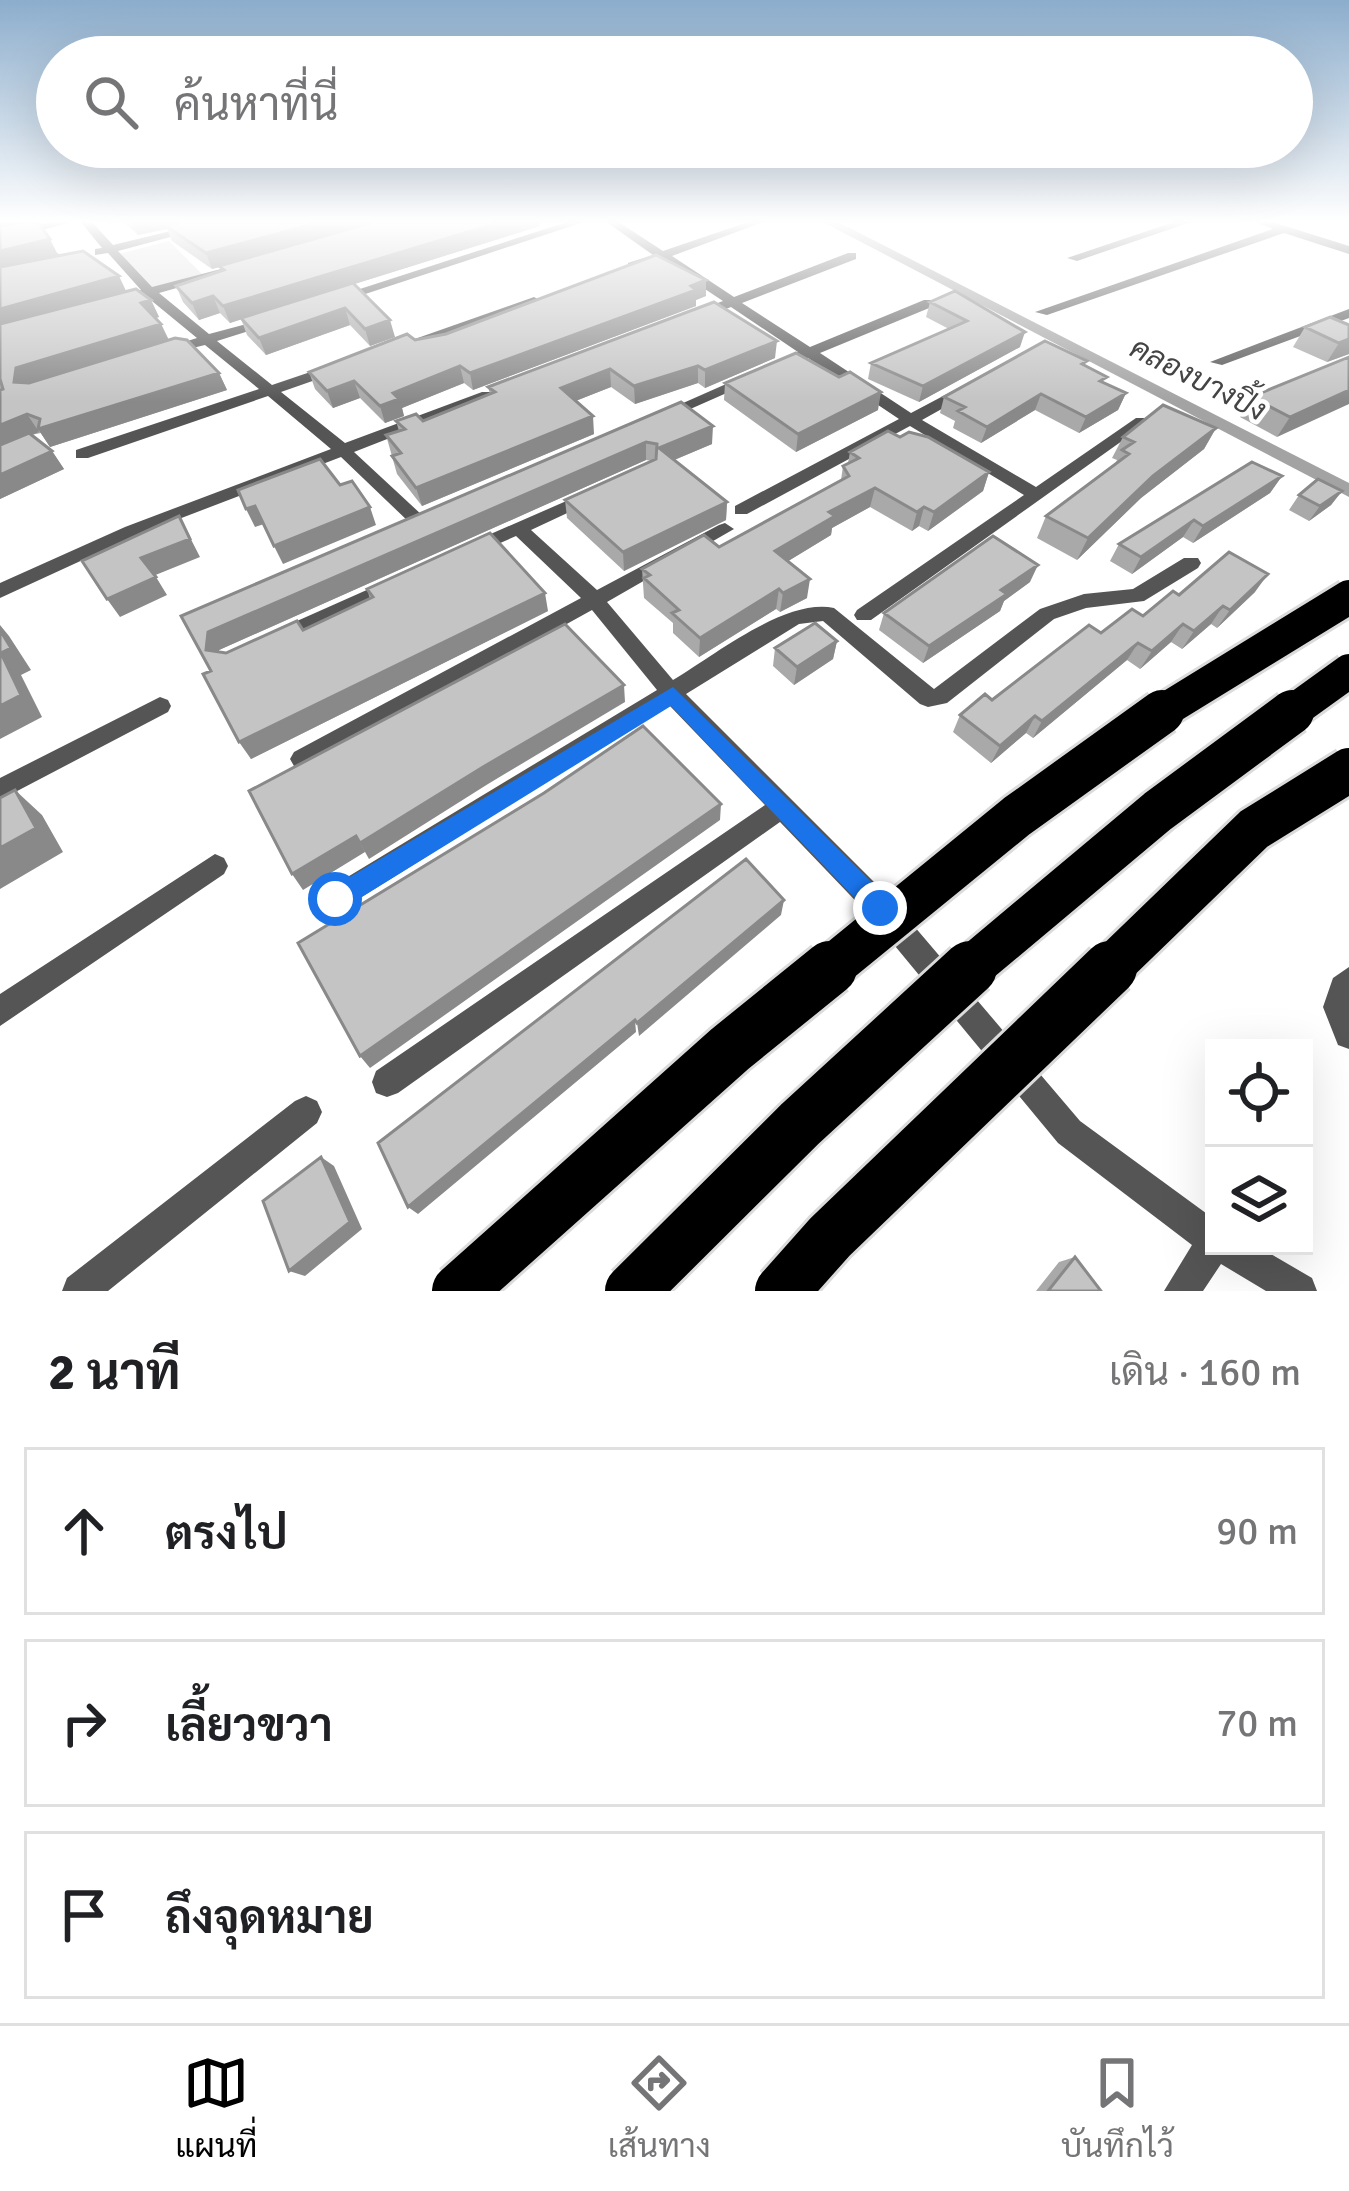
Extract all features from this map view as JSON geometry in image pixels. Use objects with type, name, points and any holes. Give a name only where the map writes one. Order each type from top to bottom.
[{"type":"highway","points":[[459,1291],[730,1049],[1017,816],[1137,728],[1349,597]]},
{"type":"highway","points":[[632,1291],[780,1138],[1084,872],[1203,772],[1349,671]]},
{"type":"highway","points":[[782,1291],[830,1237],[1254,829],[1349,770]]},
{"type":"street","points":[[138,281],[343,450],[417,520]]},
{"type":"street","points":[[128,298],[186,281]]},
{"type":"street","points":[[315,305],[390,281]]},
{"type":"street","points":[[707,281],[911,420],[1035,494]]},
{"type":"street","points":[[671,326],[787,281]]},
{"type":"street","points":[[1042,312],[1132,281]]},
{"type":"street","points":[[381,353],[558,292]]},
{"type":"street","points":[[653,419],[928,304]]},
{"type":"street","points":[[141,360],[293,312]]},
{"type":"street","points":[[1217,362],[1349,313]]},
{"type":"street","points":[[82,454],[359,360]]},
{"type":"street","points":[[741,510],[991,376]]},
{"type":"street","points":[[0,591],[131,531],[496,392]]},
{"type":"street","points":[[864,615],[1142,421]]},
{"type":"street","points":[[457,557],[605,489]]},
{"type":"street","points":[[396,529],[439,511]]},
{"type":"street","points":[[519,529],[593,598],[673,695],[880,908],[1070,1132],[1205,1235]]},
{"type":"street","points":[[302,759],[725,529]]},
{"type":"street","points":[[335,899],[794,617],[814,611],[846,625],[917,690],[939,697],[1047,614],[1066,604],[1137,596],[1191,563]]},
{"type":"street","points":[[250,650],[415,575]]},
{"type":"street","points":[[0,790],[160,706]]},
{"type":"street","points":[[387,1082],[782,807]]},
{"type":"street","points":[[0,1011],[215,866]]},
{"type":"street","points":[[1349,981],[1338,994],[1337,1013],[1349,1034]]},
{"type":"street","points":[[80,1291],[306,1112]]},
{"type":"street","points":[[1182,1291],[1206,1255]]},
{"type":"street","points":[[1239,1255],[1300,1291]]},
{"type":"shaded area","points":[[143,281],[177,281],[150,289]]},
{"type":"building","points":[[0,281],[100,281],[0,309]]},
{"type":"building","points":[[190,281],[305,281],[223,306],[213,296],[192,303],[176,286]]},
{"type":"building","points":[[586,281],[703,281],[691,286],[696,290],[470,373],[460,366],[393,393],[399,399],[380,406],[354,381],[327,391],[309,372],[407,334],[415,340],[446,334]]},
{"type":"building","points":[[353,283],[390,320],[365,329],[345,308],[259,338],[241,318]]},
{"type":"building","points":[[136,289],[151,300],[141,303],[161,324],[16,368],[14,382],[29,383],[175,338],[187,340],[219,373],[38,429],[40,419],[27,414],[0,425],[0,324]]},
{"type":"building","points":[[955,291],[1025,332],[923,386],[871,363],[967,321],[930,302]]},
{"type":"building","points":[[714,302],[777,341],[705,370],[698,366],[634,386],[610,369],[561,388],[593,416],[416,488],[392,456],[401,453],[386,435],[405,429],[396,421],[416,414],[423,421],[495,392],[488,387]]},
{"type":"building","points":[[1330,317],[1349,325],[1349,339],[1339,343],[1305,327]]},
{"type":"building","points":[[1045,341],[1087,361],[1082,364],[1107,377],[1100,381],[1126,393],[1086,417],[1041,394],[987,427],[958,411],[965,407],[944,397]]},
{"type":"building","points":[[796,353],[839,377],[850,372],[881,392],[798,434],[725,383]]},
{"type":"building","points":[[1349,357],[1349,390],[1290,417],[1251,397]]},
{"type":"building","points":[[681,402],[713,426],[659,448],[727,502],[623,552],[565,500],[656,459],[657,444],[646,442],[208,632],[206,650],[226,653],[297,621],[303,630],[373,597],[367,589],[490,533],[545,593],[239,742],[203,674],[211,671],[181,616]]},
{"type":"building","points":[[1163,405],[1216,428],[1153,476],[1088,538],[1046,516],[1129,454],[1122,450],[1134,442],[1123,437]]},
{"type":"building","points":[[888,431],[900,437],[909,432],[928,437],[989,472],[934,512],[924,507],[917,512],[875,488],[829,512],[835,516],[775,551],[810,579],[783,593],[779,589],[700,638],[672,613],[679,610],[644,578],[650,575],[642,569],[704,535],[719,547],[849,476],[843,466],[859,458],[850,452]]},
{"type":"building","points":[[29,433],[52,451],[0,475],[0,445]]},
{"type":"building","points":[[320,459],[340,485],[352,481],[370,507],[274,546],[255,506],[246,509],[238,490]]},
{"type":"building","points":[[1252,462],[1282,476],[1203,526],[1194,520],[1141,557],[1119,544]]},
{"type":"building","points":[[1318,479],[1342,491],[1320,506],[1299,495]]},
{"type":"building","points":[[179,516],[190,539],[141,558],[156,577],[107,599],[82,561]]},
{"type":"building","points":[[993,536],[1038,565],[1001,590],[1007,594],[929,646],[884,613]]},
{"type":"building","points":[[1229,552],[1268,574],[1230,610],[1223,606],[1194,631],[1183,624],[1152,651],[1138,643],[1042,721],[1035,716],[1000,746],[960,715],[985,694],[992,700],[1089,625],[1101,633],[1132,609],[1143,616],[1173,591],[1179,595]]},
{"type":"building","points":[[815,623],[837,641],[797,667],[775,648]]},
{"type":"building","points":[[565,624],[624,685],[360,843],[356,836],[292,874],[249,791]]},
{"type":"building","points":[[0,630],[11,648],[1,653],[21,695],[0,706]]},
{"type":"building","points":[[643,726],[721,804],[360,1056],[298,943],[544,793]]},
{"type":"building","points":[[15,790],[36,828],[0,848],[0,798]]},
{"type":"building","points":[[746,859],[784,900],[408,1207],[378,1143]]},
{"type":"building","points":[[321,1157],[350,1222],[289,1271],[263,1201]]},
{"type":"building","points":[[1075,1257],[1101,1291],[1048,1291]]},
{"type":"waterway","name":"คลองบางปิ้ง","points":[[943,281],[1349,491]]},
{"type":"route","points":[[335,899],[673,695],[880,908]]}]
